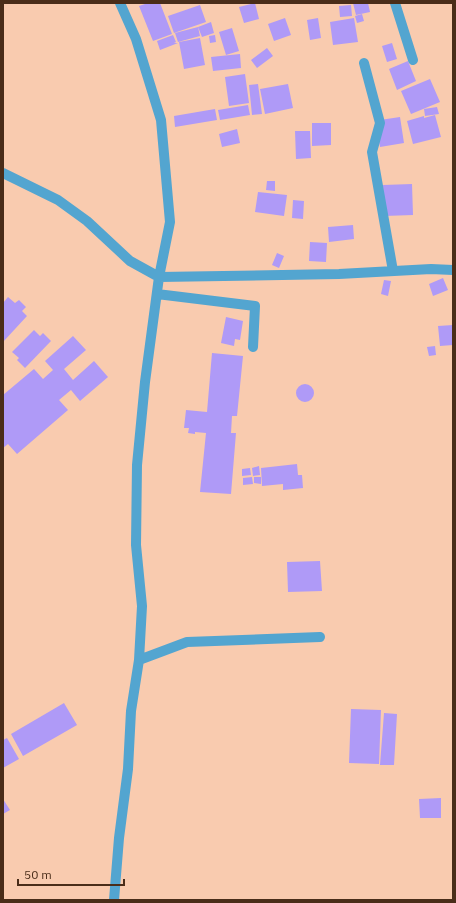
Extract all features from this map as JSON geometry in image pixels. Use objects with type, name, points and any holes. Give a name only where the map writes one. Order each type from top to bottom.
[{"type":"street","points":[[114,900],[119,838],[128,769],[131,711],[139,660],[142,606],[136,545],[137,465],[145,382],[159,277],[170,222],[161,120],[136,39],[120,3]]},
{"type":"street","points":[[396,3],[413,60]]},
{"type":"street","points":[[364,63],[380,123],[372,152],[393,271]]},
{"type":"street","points":[[3,173],[58,200],[87,221],[130,261],[159,277],[339,274],[431,269],[453,270]]},
{"type":"street","points":[[157,294],[255,306],[253,347]]},
{"type":"street","points":[[139,660],[187,642],[320,637]]},
{"type":"building","points":[[148,3],[160,3],[172,34],[153,41],[139,6]]},
{"type":"building","points":[[255,3],[259,19],[244,23],[239,7]]},
{"type":"building","points":[[353,3],[368,3],[370,12],[356,15]]},
{"type":"building","points":[[200,5],[206,22],[174,33],[168,16]]},
{"type":"building","points":[[351,5],[352,16],[340,17],[339,6]]},
{"type":"building","points":[[362,14],[364,21],[357,23],[355,16]]},
{"type":"building","points":[[285,18],[291,35],[274,41],[268,24]]},
{"type":"building","points":[[318,18],[321,38],[310,40],[307,20]]},
{"type":"building","points":[[354,18],[358,42],[333,45],[330,22]]},
{"type":"building","points":[[211,22],[214,33],[202,37],[198,27]]},
{"type":"building","points":[[198,27],[200,36],[178,42],[175,33]]},
{"type":"building","points":[[232,28],[239,51],[226,55],[219,32]]},
{"type":"building","points":[[173,35],[176,42],[174,43],[178,43],[160,50],[157,41]]},
{"type":"building","points":[[215,35],[216,42],[210,43],[209,36]]},
{"type":"building","points":[[200,38],[205,65],[184,69],[179,42]]},
{"type":"building","points":[[392,43],[397,59],[387,62],[382,46]]},
{"type":"building","points":[[267,48],[273,56],[257,68],[251,60]]},
{"type":"building","points":[[240,54],[241,68],[213,71],[211,57]]},
{"type":"building","points":[[408,61],[416,81],[397,90],[389,69]]},
{"type":"building","points":[[245,74],[249,103],[229,106],[225,77]]},
{"type":"building","points":[[430,79],[440,102],[411,114],[401,91]]},
{"type":"building","points":[[258,84],[262,114],[252,115],[249,85]]},
{"type":"building","points":[[288,84],[293,108],[265,114],[260,89]]},
{"type":"building","points":[[248,105],[250,115],[220,120],[218,110]]},
{"type":"building","points":[[437,107],[439,114],[425,116],[424,109]]},
{"type":"building","points":[[215,109],[217,120],[175,127],[174,116]]},
{"type":"building","points":[[435,115],[441,137],[413,144],[407,121],[424,116],[424,118]]},
{"type":"building","points":[[400,117],[404,143],[380,147],[377,130],[380,120]]},
{"type":"building","points":[[312,123],[331,123],[331,145],[312,146]]},
{"type":"building","points":[[237,129],[240,143],[222,147],[219,134]]},
{"type":"building","points":[[295,131],[310,131],[311,158],[296,159]]},
{"type":"building","points":[[267,181],[275,181],[275,191],[266,190]]},
{"type":"building","points":[[412,184],[413,215],[384,216],[383,185]]},
{"type":"building","points":[[258,192],[287,195],[284,216],[255,212]]},
{"type":"building","points":[[293,200],[304,201],[303,219],[292,218]]},
{"type":"building","points":[[353,225],[354,239],[329,242],[328,227]]},
{"type":"building","points":[[310,242],[327,243],[326,262],[309,261]]},
{"type":"building","points":[[277,253],[284,256],[279,268],[272,265]]},
{"type":"building","points":[[443,278],[448,290],[433,296],[429,284]]},
{"type":"building","points":[[384,280],[391,281],[388,296],[381,294]]},
{"type":"building","points":[[8,297],[15,303],[19,300],[26,307],[22,311],[27,316],[3,342],[3,303]]},
{"type":"building","points":[[226,317],[243,321],[240,340],[235,339],[234,346],[221,343]]},
{"type":"building","points":[[453,325],[453,345],[440,346],[438,326]]},
{"type":"building","points":[[34,330],[40,336],[43,333],[51,341],[25,368],[17,360],[19,358],[12,352]]},
{"type":"building","points":[[73,336],[86,350],[64,369],[73,380],[94,361],[108,377],[80,401],[71,390],[59,400],[68,410],[17,454],[8,444],[3,448],[3,395],[34,369],[43,379],[53,370],[45,361]]},
{"type":"building","points":[[435,346],[436,355],[429,356],[427,347]]},
{"type":"building","points":[[212,353],[243,356],[237,416],[232,416],[231,433],[236,433],[231,494],[200,492],[206,433],[188,433],[189,428],[184,428],[186,410],[207,412]]},
{"type":"building","points":[[305,384],[311,387],[314,393],[311,399],[305,402],[299,399],[296,393],[299,387]]},
{"type":"building","points":[[297,464],[298,475],[302,475],[303,488],[283,490],[283,484],[262,486],[261,468]]},
{"type":"building","points":[[259,466],[260,475],[253,476],[252,468]]},
{"type":"building","points":[[250,468],[251,475],[242,476],[242,469]]},
{"type":"building","points":[[252,477],[253,484],[243,485],[243,478]]},
{"type":"building","points":[[254,477],[261,477],[261,484],[254,483]]},
{"type":"building","points":[[320,561],[322,591],[288,592],[287,562]]},
{"type":"building","points":[[64,703],[77,725],[23,756],[11,734]]},
{"type":"building","points":[[351,709],[381,710],[379,764],[349,763]]},
{"type":"building","points":[[384,713],[397,714],[394,765],[380,765]]},
{"type":"building","points":[[7,738],[19,759],[3,768],[3,740]]},
{"type":"building","points":[[441,798],[441,818],[420,818],[419,799]]},
{"type":"building","points":[[3,799],[10,810],[3,814]]}]
